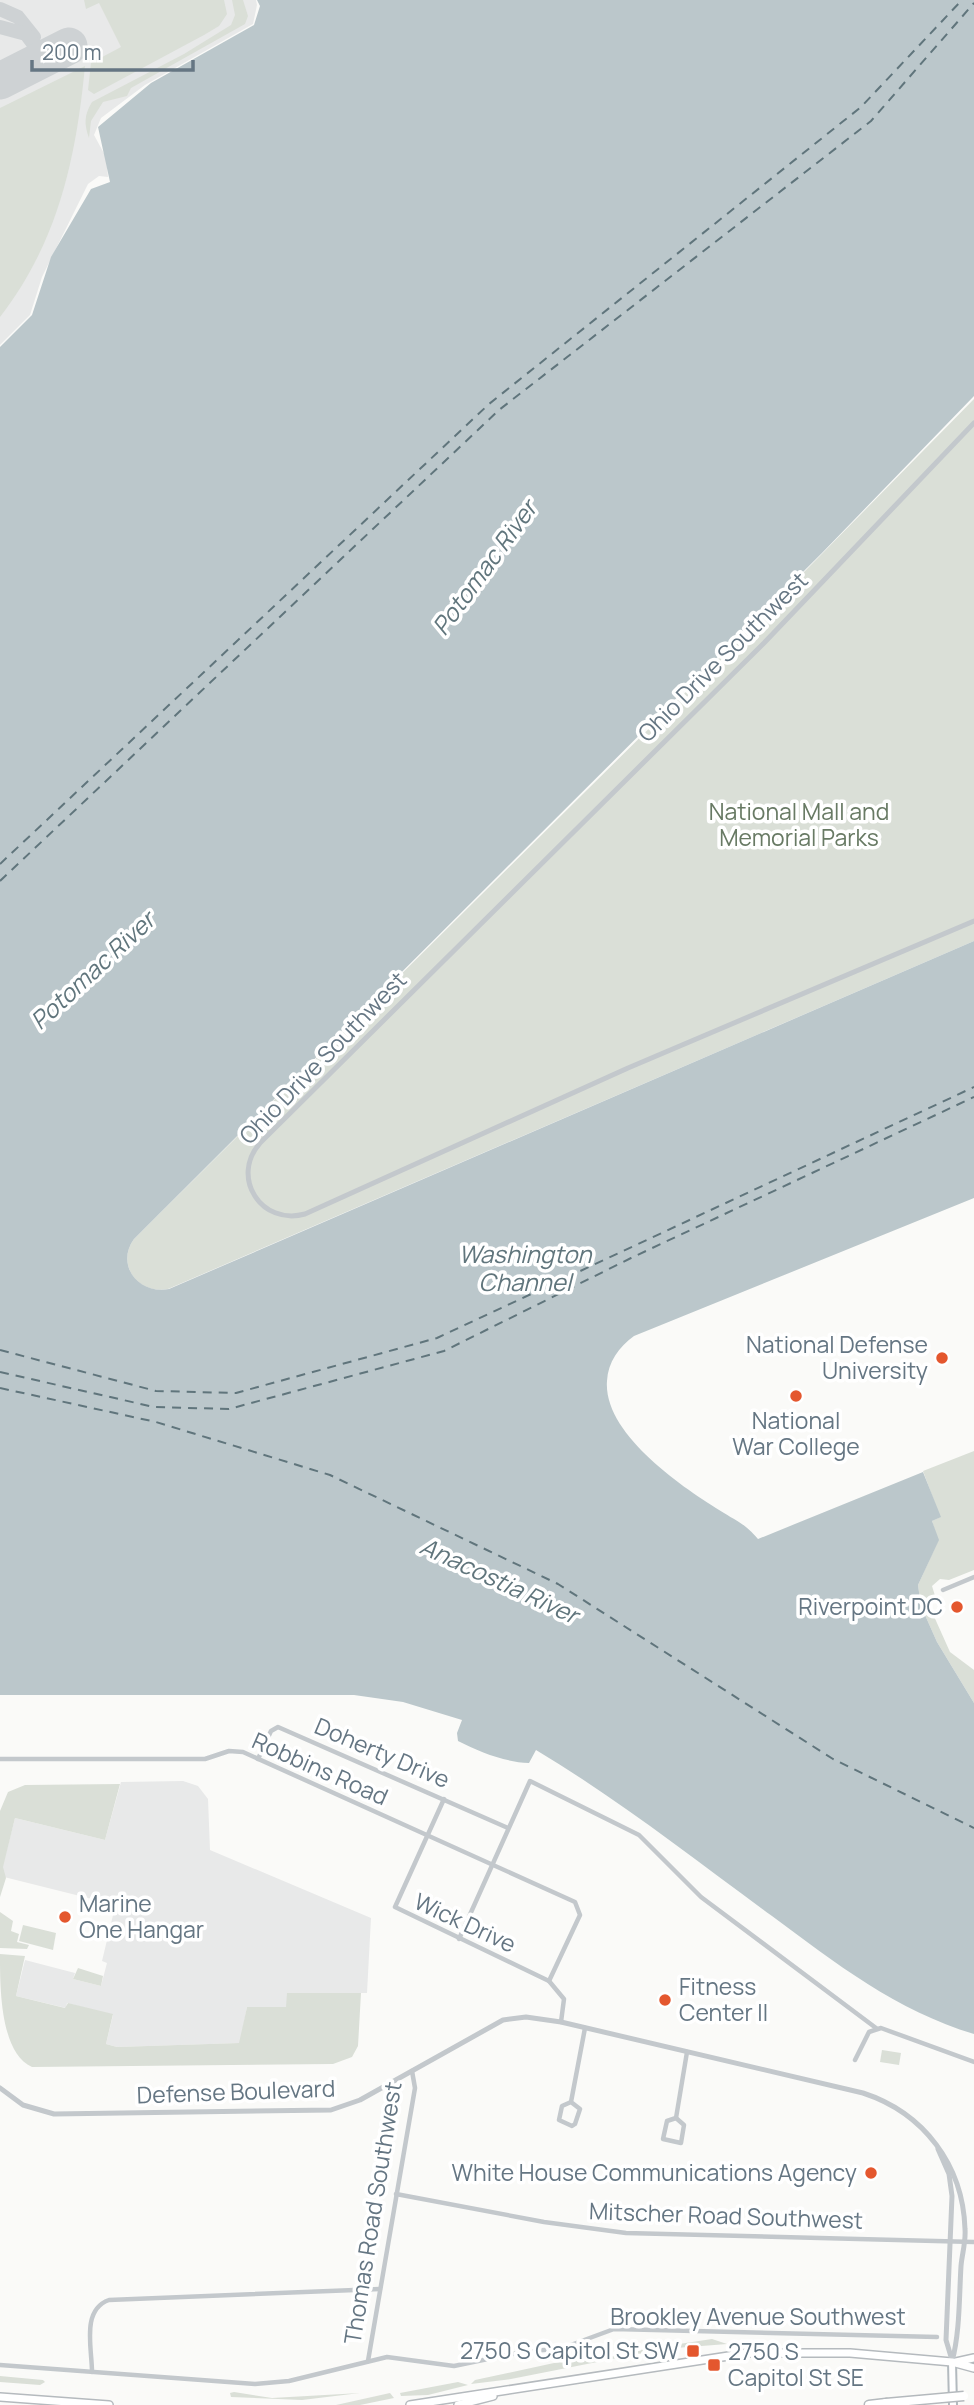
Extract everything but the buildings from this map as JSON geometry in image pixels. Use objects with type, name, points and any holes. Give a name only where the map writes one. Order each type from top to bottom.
[{"type":"highway","points":[[869,2405],[974,2396]]},
{"type":"main road","points":[[410,2405],[511,2391],[686,2360],[748,2353],[841,2352],[952,2362],[974,2368]]},
{"type":"main road","points":[[952,2362],[974,2358]]},
{"type":"main road","points":[[952,2362],[953,2405]]},
{"type":"main road","points":[[458,2405],[511,2391]]},
{"type":"main road","points":[[0,2398],[109,2405]]},
{"type":"street","name":"Ohio Drive Southwest","points":[[974,423],[755,652],[260,1143],[248,1166],[250,1188],[257,1202],[271,1212],[289,1217],[304,1214],[628,1068],[974,921]]},
{"type":"street","points":[[943,1590],[974,1577]]},
{"type":"street","name":"Doherty Drive","points":[[258,1759],[270,1733],[278,1727],[508,1828]]},
{"type":"street","name":"Robbins Road","points":[[0,1759],[205,1759],[232,1751],[258,1759],[573,1901],[579,1906],[579,1917],[548,1981]]},
{"type":"street","points":[[459,1939],[530,1781],[622,1824],[649,1843],[701,1897],[876,2028],[974,2062]]},
{"type":"street","name":"Wick Drive","points":[[444,1800],[396,1907],[548,1981]]},
{"type":"street","points":[[548,1981],[564,1999],[561,2022]]},
{"type":"street","name":"Defense Boulevard","points":[[0,2088],[23,2105],[54,2114],[328,2110],[360,2100],[503,2020],[526,2017],[561,2022],[870,2095],[906,2114],[936,2143],[947,2159],[958,2184],[965,2226],[957,2340],[952,2362]]},
{"type":"street","points":[[571,2102],[585,2028]]},
{"type":"street","points":[[855,2060],[869,2032],[876,2028]]},
{"type":"street","points":[[676,2118],[687,2052]]},
{"type":"street","name":"Thomas Road Southwest","points":[[368,2361],[415,2088],[412,2071]]},
{"type":"street","points":[[571,2102],[580,2109],[572,2126],[559,2120],[562,2106],[571,2102]]},
{"type":"street","points":[[676,2118],[684,2125],[681,2143],[663,2140],[667,2121],[676,2118]]},
{"type":"street","name":"Defense Boulevard","points":[[936,2143],[951,2186],[946,2340],[952,2362]]},
{"type":"street","name":"Mitscher Road Southwest","points":[[396,2194],[614,2232],[974,2242]]},
{"type":"street","points":[[92,2372],[91,2319],[97,2307],[109,2300],[380,2289]]},
{"type":"street","name":"Brookley Avenue Southwest","points":[[0,2365],[255,2384],[289,2381],[387,2357],[454,2366],[527,2351],[560,2349],[614,2329],[937,2337]]},
{"type":"shaded area","points":[[0,0],[256,0],[257,5],[253,24],[145,85],[101,118],[94,135],[106,157],[108,177],[99,176],[88,184],[42,277],[30,315],[0,345]]},
{"type":"shaded area","points":[[183,1781],[198,1786],[208,1799],[210,1850],[371,1918],[367,1993],[288,1993],[287,2007],[247,2007],[240,2043],[117,2047],[106,2044],[113,2015],[67,2003],[66,2008],[16,1996],[25,1960],[75,1973],[73,1979],[101,1986],[107,1963],[102,1961],[114,1911],[91,1905],[92,1899],[4,1877],[2,1868],[15,1818],[105,1840],[121,1782]]},
{"type":"green space","points":[[84,0],[224,0],[227,14],[219,26],[94,94],[88,90],[91,63],[121,47],[99,3],[86,9]]},
{"type":"green space","points":[[232,0],[243,0],[248,16],[245,24],[131,88],[127,96],[103,102],[91,121],[89,138],[86,120],[92,102],[184,54],[231,25],[235,15]]},
{"type":"green space","points":[[85,66],[76,134],[61,198],[36,259],[0,317],[0,108]]},
{"type":"green space","name":"National Mall and Memorial Parks","points":[[974,399],[974,941],[168,1289],[157,1290],[139,1283],[129,1268],[127,1259],[134,1239],[698,680]]},
{"type":"green space","points":[[974,1451],[974,1570],[949,1580],[940,1579],[932,1586],[936,1599],[928,1603],[950,1652],[974,1670],[974,1703],[937,1642],[921,1606],[918,1585],[938,1541],[932,1521],[940,1517],[923,1471]]},
{"type":"green space","points":[[120,1784],[105,1840],[15,1818],[3,1867],[6,1878],[0,1897],[0,1811],[8,1792],[25,1785]]},
{"type":"green space","points":[[0,1912],[13,1921],[11,1931],[19,1934],[17,1942],[29,1945],[27,1949],[0,1948]]},
{"type":"green space","points":[[23,1925],[56,1933],[53,1950],[19,1941]]},
{"type":"green space","points":[[0,1954],[25,1956],[16,1996],[65,2008],[68,2003],[113,2014],[106,2044],[117,2047],[239,2043],[247,2007],[286,2007],[287,1993],[361,1993],[358,2046],[352,2057],[333,2064],[32,2067],[21,2059],[13,2048],[8,2034],[0,1984]]},
{"type":"green space","points":[[78,1968],[103,1976],[101,1986],[73,1979]]},
{"type":"green space","points":[[882,2050],[901,2053],[899,2065],[880,2062]]},
{"type":"green space","points":[[712,2339],[727,2344],[663,2349],[511,2379],[471,2384],[475,2380],[554,2363]]},
{"type":"green space","points":[[0,2376],[45,2382],[40,2385],[0,2382]]},
{"type":"green space","points":[[458,2382],[468,2385],[428,2395],[401,2396],[400,2393]]},
{"type":"green space","points":[[230,2393],[272,2398],[360,2393],[302,2400],[231,2397]]},
{"type":"green space","points":[[390,2393],[394,2398],[360,2405],[336,2405]]},
{"type":"water","points":[[257,0],[974,0],[974,396],[822,553],[134,1239],[127,1259],[133,1276],[140,1283],[158,1290],[169,1289],[974,941],[974,1198],[634,1336],[615,1356],[607,1381],[609,1401],[618,1420],[649,1458],[688,1489],[746,1527],[758,1539],[923,1472],[941,1517],[932,1521],[939,1540],[918,1585],[921,1606],[937,1642],[974,1703],[974,2034],[919,2012],[868,1984],[626,1809],[536,1750],[529,1763],[510,1761],[458,1741],[457,1733],[462,1720],[403,1702],[354,1695],[0,1695],[0,347],[32,315],[51,257],[91,189],[110,182],[98,127],[151,83],[254,25],[260,6]]},
{"type":"ferry route","points":[[0,864],[489,404],[861,107],[962,0]]},
{"type":"ferry route","points":[[0,881],[499,410],[871,121],[974,3]]},
{"type":"ferry route","points":[[0,1350],[156,1391],[236,1393],[437,1338],[974,1087]]},
{"type":"ferry route","points":[[0,1372],[154,1407],[229,1409],[444,1351],[631,1258],[974,1097]]},
{"type":"ferry route","points":[[0,1388],[156,1422],[330,1475],[558,1584],[833,1759],[974,1828]]},
{"type":"taxiway","points":[[0,9],[18,17],[34,37]]},
{"type":"taxiway","points":[[0,27],[26,34],[44,58]]},
{"type":"runway","points":[[0,81],[69,46]]},
{"type":"place","name":"National Defense University","points":[[942,1358]]},
{"type":"place","name":"National War College","points":[[796,1396]]},
{"type":"place","name":"Riverpoint DC","points":[[957,1607]]},
{"type":"place","name":"Marine One Hangar","points":[[65,1917]]},
{"type":"place","name":"Fitness Center II","points":[[665,2000]]},
{"type":"place","name":"White House Communications Agency","points":[[871,2173]]},
{"type":"place","name":"2750 S Capitol St SW","points":[[693,2351]]},
{"type":"place","name":"2750 S Capitol St SE","points":[[714,2365]]},
{"type":"water label","name":"Potomac River","points":[[485,568]]},
{"type":"water label","name":"Potomac River","points":[[93,971]]},
{"type":"water label","name":"Washington Channel","points":[[525,1269]]},
{"type":"water label","name":"Anacostia River","points":[[499,1581]]}]
